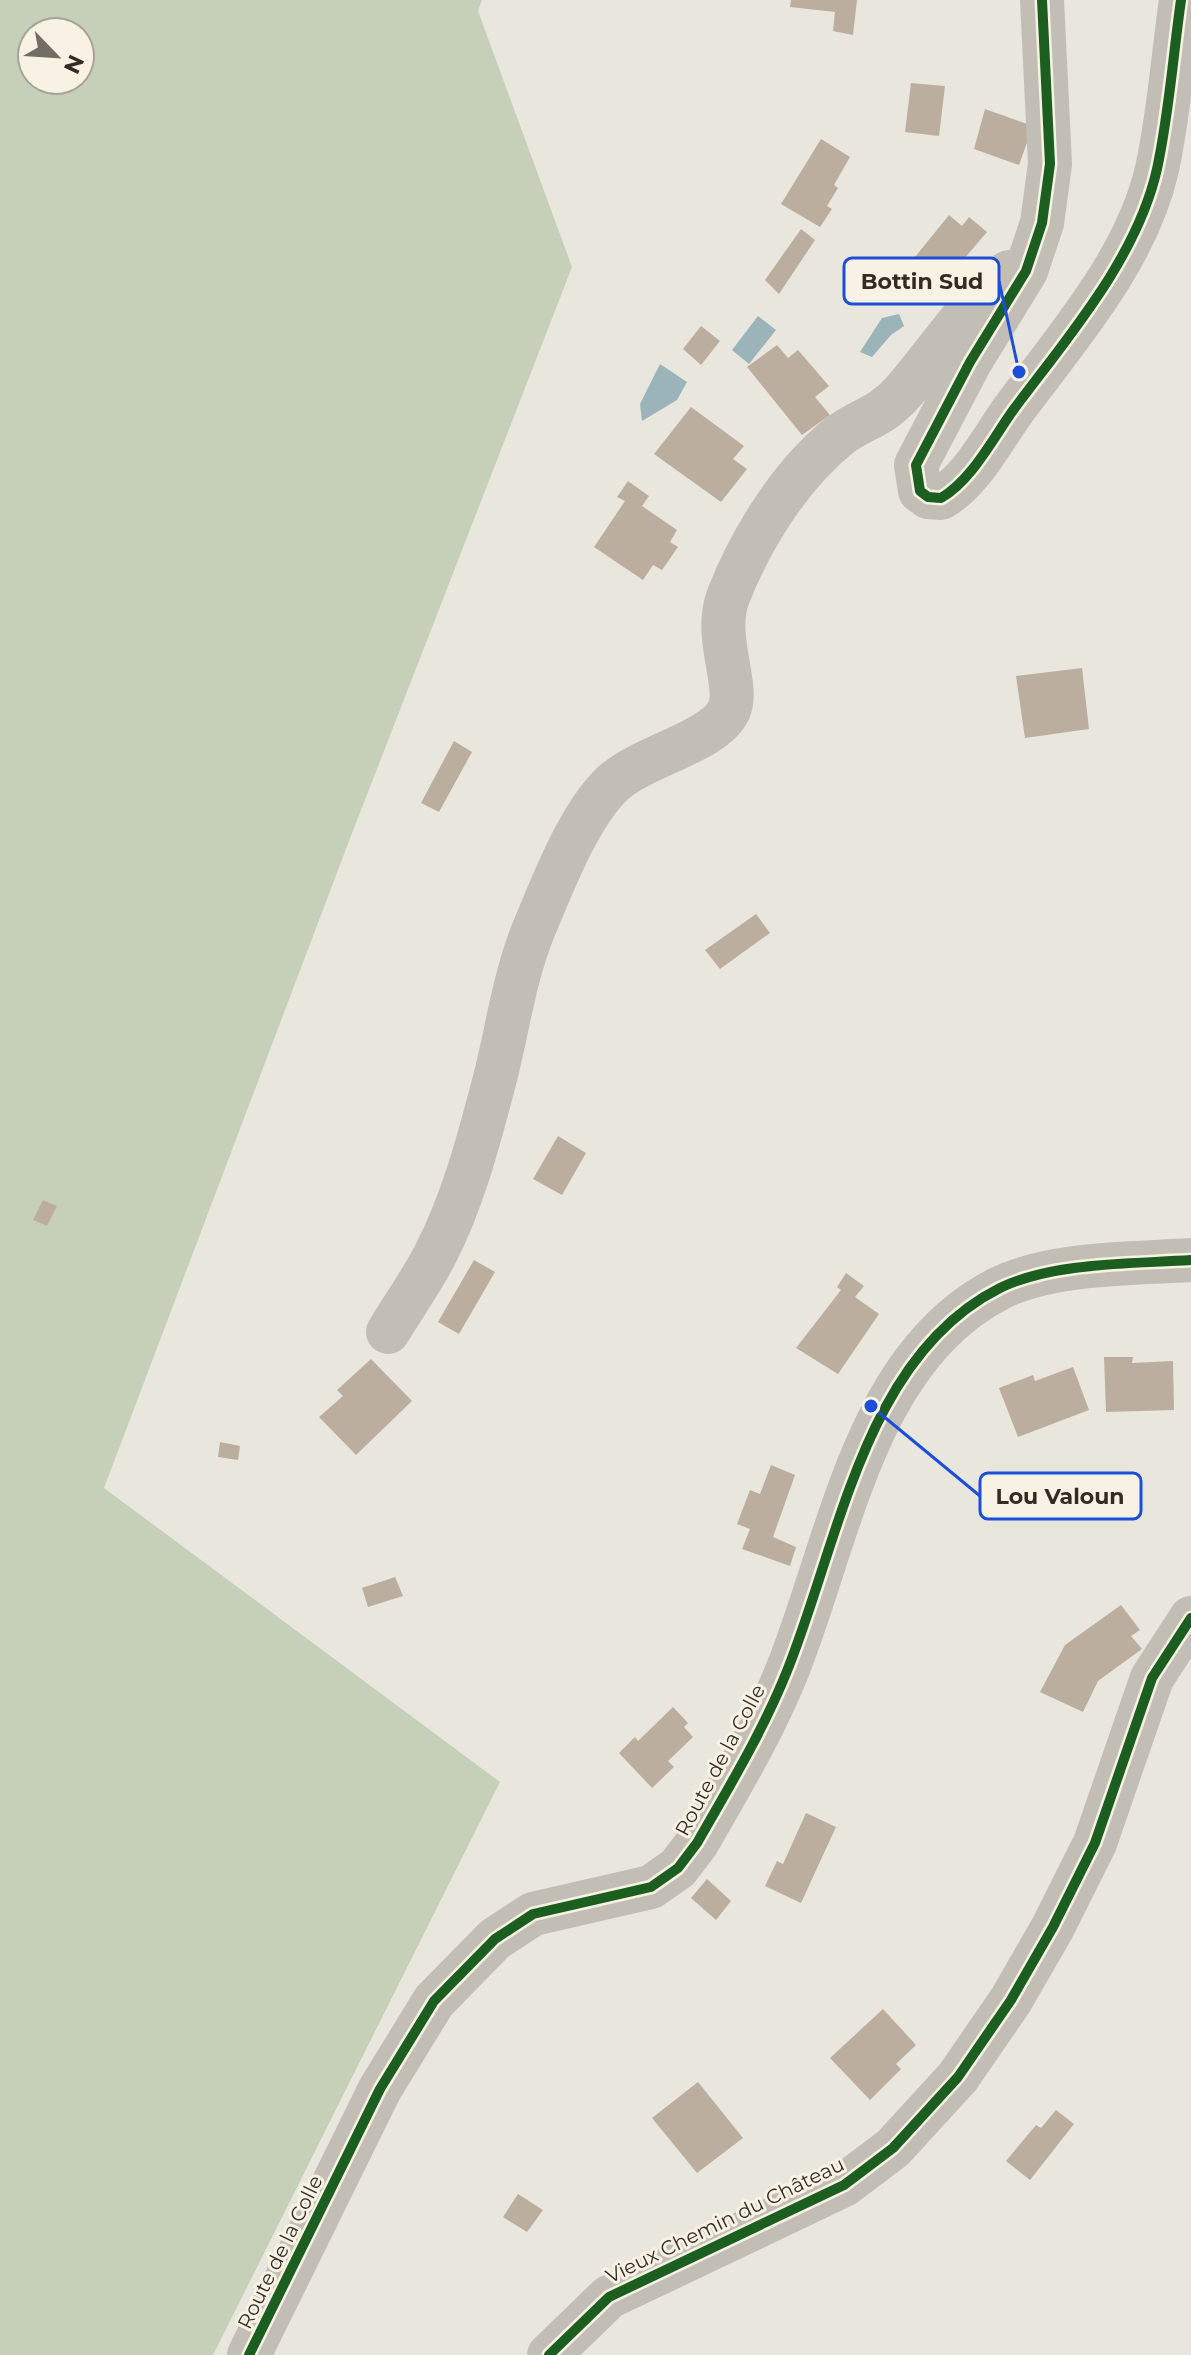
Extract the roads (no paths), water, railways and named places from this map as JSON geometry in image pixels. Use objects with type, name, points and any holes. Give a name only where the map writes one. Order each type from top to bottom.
[{"type":"street","points":[[1042,0],[1050,164],[1042,223],[1026,271],[970,362],[916,465],[920,491],[928,497],[941,498],[962,479],[1061,345],[1121,256],[1141,214],[1156,171],[1181,0]]},
{"type":"street","points":[[388,1332],[434,1256],[452,1219],[494,1083],[505,1025],[531,936],[559,872],[590,814],[611,785],[644,761],[719,724],[730,708],[731,689],[722,622],[728,598],[773,511],[808,465],[842,434],[878,416],[903,392],[946,335],[997,279],[1009,272],[1026,271]]},
{"type":"street","name":"Route de la Colle","points":[[249,2355],[380,2089],[434,2001],[495,1939],[533,1914],[651,1887],[678,1868],[697,1843],[786,1675],[863,1457],[902,1380],[930,1340],[956,1315],[1002,1287],[1021,1281],[1083,1267],[1191,1260]]},
{"type":"street","name":"Vieux Chemin du Château","points":[[549,2355],[609,2297],[844,2185],[893,2148],[958,2077],[1011,2000],[1053,1927],[1095,1843],[1152,1678],[1191,1618]]},
{"type":"water","points":[[899,314],[904,326],[891,335],[872,357],[860,352],[882,318]]},
{"type":"water","points":[[758,316],[776,330],[749,364],[732,350]]},
{"type":"water","points":[[660,364],[687,382],[677,400],[642,421],[640,404]]},
{"type":"place","name":"Bottin Sud","points":[[1019,372]]},
{"type":"place","name":"Lou Valoun","points":[[871,1406]]}]
